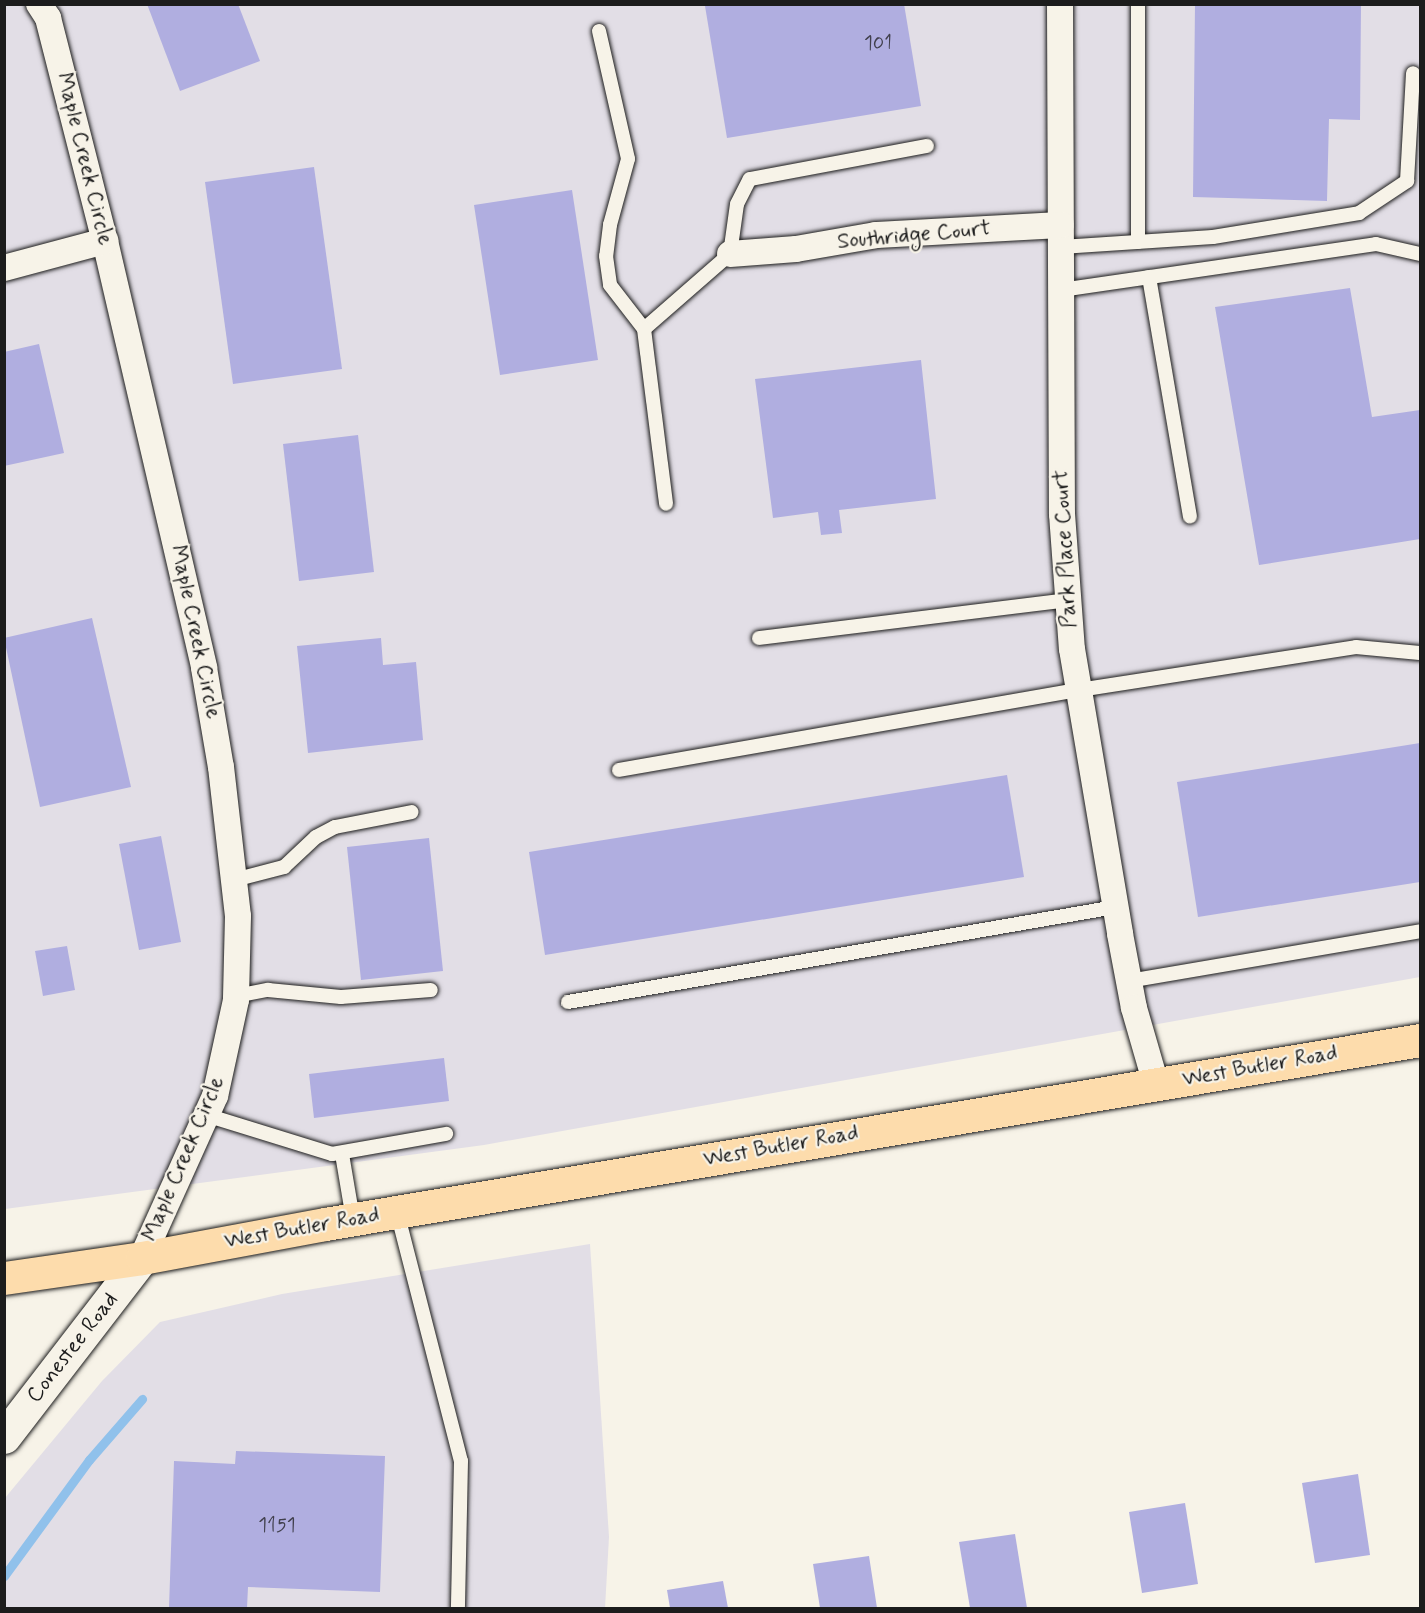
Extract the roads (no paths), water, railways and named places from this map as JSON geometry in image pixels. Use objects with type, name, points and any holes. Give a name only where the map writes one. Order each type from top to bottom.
[{"type":"main road","name":"West Butler Road","points":[[4,1278],[142,1258],[353,1219],[1420,1040]]},
{"type":"main road","name":"Conestee Road","points":[[4,1437],[142,1258]]},
{"type":"street","name":"Maple Creek Circle","points":[[39,4],[48,18],[105,241],[204,668],[221,767],[238,916],[236,996],[229,1044],[207,1115],[142,1258]]},
{"type":"street","name":"Park Place Court","points":[[1060,4],[1062,514],[1068,600],[1079,690],[1115,907],[1129,981],[1156,1084]]},
{"type":"street","name":"Southridge Court","points":[[730,254],[796,249],[876,235],[1061,236]]},
{"type":"street","points":[[4,268],[105,241]]},
{"type":"lane","points":[[1138,4],[1138,242]]},
{"type":"lane","points":[[598,31],[628,159],[610,225],[606,256],[610,285],[644,329],[666,504]]},
{"type":"lane","points":[[1061,236],[1138,242],[1213,237],[1359,213],[1407,182],[1413,73]]},
{"type":"lane","points":[[644,329],[730,254],[737,204],[750,178],[927,146]]},
{"type":"lane","points":[[1061,290],[1376,244],[1420,254]]},
{"type":"lane","points":[[1149,278],[1190,517]]},
{"type":"lane","points":[[759,638],[1068,600]]},
{"type":"lane","points":[[619,770],[1079,690],[1356,647],[1420,652]]},
{"type":"lane","points":[[234,880],[284,867],[316,837],[335,827],[412,812]]},
{"type":"lane","points":[[568,1002],[1115,907]]},
{"type":"lane","points":[[1129,981],[1420,931]]},
{"type":"lane","points":[[236,996],[268,990],[341,997],[431,990]]},
{"type":"lane","points":[[207,1115],[313,1150],[342,1154],[446,1134]]},
{"type":"lane","points":[[342,1154],[353,1219]]},
{"type":"lane","points":[[397,1212],[461,1461],[458,1608]]},
{"type":"waterway","points":[[4,1576],[89,1460],[142,1399]]}]
